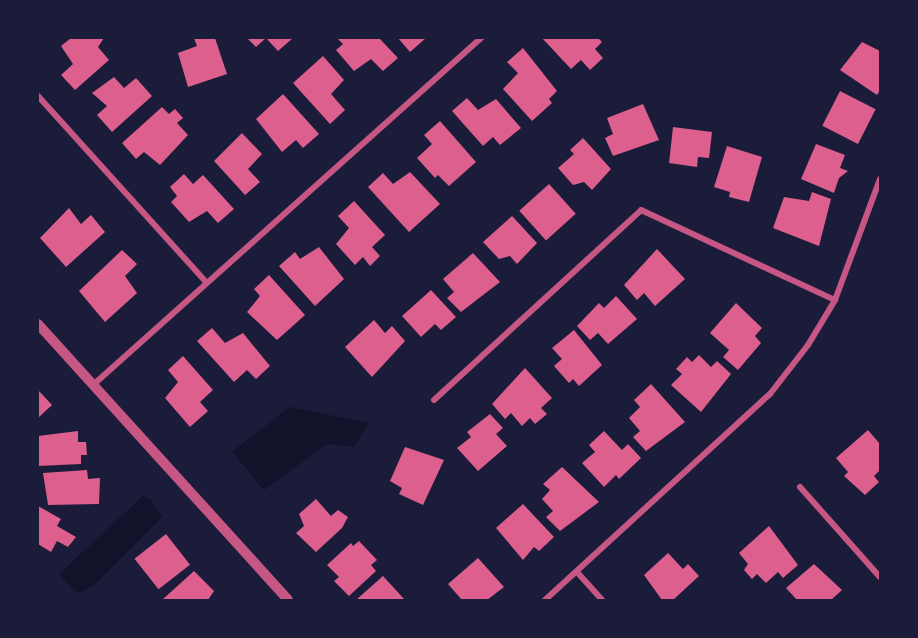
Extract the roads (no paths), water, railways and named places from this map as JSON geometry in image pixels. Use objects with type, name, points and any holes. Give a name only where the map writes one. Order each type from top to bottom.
[{"type":"street","points":[[93,385],[481,38]]},
{"type":"street","points":[[38,96],[206,282]]},
{"type":"street","points":[[545,600],[770,394],[808,345],[834,300],[880,179]]},
{"type":"street","points":[[434,400],[641,210],[834,300]]},
{"type":"street","points":[[38,324],[288,600]]},
{"type":"street","points":[[800,487],[880,577]]},
{"type":"street","points":[[576,572],[602,600]]}]
